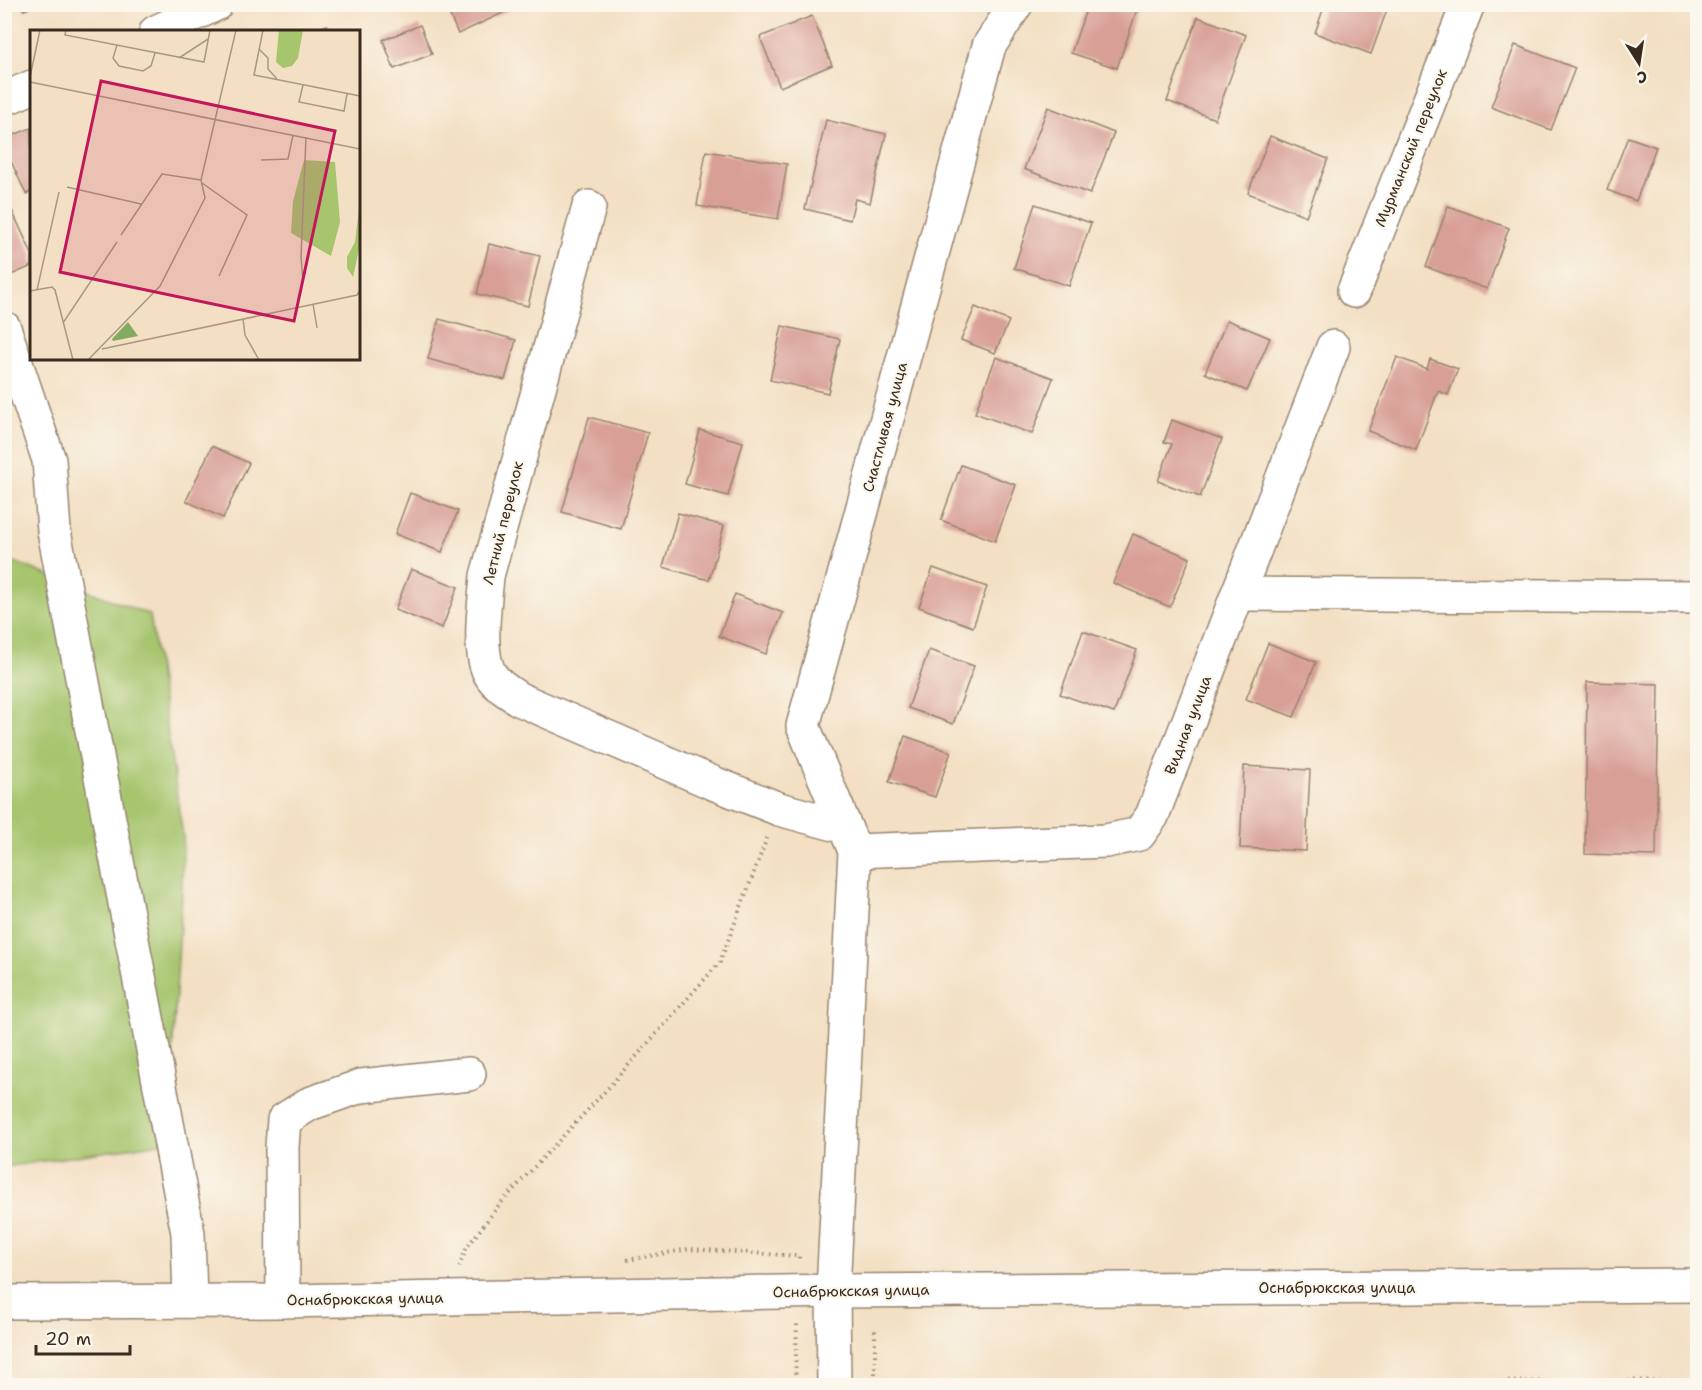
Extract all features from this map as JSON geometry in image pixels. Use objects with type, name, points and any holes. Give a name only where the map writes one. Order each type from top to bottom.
[{"type":"street","points":[[160,30],[216,4]]},
{"type":"street","name":"Счастливая улица","points":[[850,839],[803,726],[989,46],[1016,4]]},
{"type":"street","name":"Мурманский переулок","points":[[1354,291],[1468,4]]},
{"type":"street","points":[[4,99],[30,88]]},
{"type":"street","name":"Летний переулок","points":[[589,207],[487,576],[482,636],[488,670],[500,687],[519,699],[850,839]]},
{"type":"street","points":[[4,328],[49,460],[54,531],[188,1233],[190,1301]]},
{"type":"street","name":"Видная улица","points":[[850,839],[1106,841],[1139,834],[1152,816],[1333,347]]},
{"type":"street","points":[[1238,594],[1698,597]]},
{"type":"street","points":[[834,1386],[833,1291],[850,839]]},
{"type":"street","points":[[284,1301],[282,1147],[284,1120],[309,1104],[361,1086],[469,1074]]},
{"type":"street","name":"Оснабрюкская улица","points":[[4,1302],[284,1301],[833,1291],[1698,1285]]},
{"type":"path","points":[[448,1298],[467,1247],[499,1205],[609,1087],[720,962],[779,808]]},
{"type":"path","points":[[875,1329],[875,1386]]},
{"type":"path","points":[[1082,1386],[1698,1380]]},
{"type":"green space","points":[[4,558],[150,615],[183,836],[182,893],[167,1142],[5,1167]]},
{"type":"building","points":[[445,4],[522,4],[458,34]]},
{"type":"building","points":[[1088,4],[1139,4],[1117,68],[1071,53]]},
{"type":"building","points":[[1325,4],[1389,4],[1371,54],[1315,33]]},
{"type":"building","points":[[21,5],[37,5],[24,10]]},
{"type":"building","points":[[812,16],[832,65],[780,87],[760,37]]},
{"type":"building","points":[[1198,17],[1246,35],[1215,119],[1167,101]]},
{"type":"building","points":[[327,25],[328,30],[316,30]]},
{"type":"building","points":[[420,25],[432,54],[394,69],[383,40]]},
{"type":"building","points":[[1515,45],[1575,68],[1551,130],[1491,107]]},
{"type":"building","points":[[1048,107],[1114,133],[1090,194],[1024,169]]},
{"type":"building","points":[[826,120],[886,134],[870,203],[855,199],[850,220],[805,209]]},
{"type":"building","points":[[30,128],[30,192],[26,194],[4,146],[4,139]]},
{"type":"building","points":[[1270,136],[1328,159],[1306,216],[1248,193]]},
{"type":"building","points":[[1628,137],[1656,147],[1636,201],[1607,190]]},
{"type":"building","points":[[706,151],[787,164],[778,219],[697,206]]},
{"type":"building","points":[[4,193],[30,250],[30,267],[4,278]]},
{"type":"building","points":[[1035,204],[1091,223],[1069,286],[1014,268]]},
{"type":"building","points":[[1448,206],[1509,228],[1487,289],[1426,267]]},
{"type":"building","points":[[489,244],[540,256],[528,306],[477,294]]},
{"type":"building","points":[[975,307],[1009,321],[995,353],[961,340]]},
{"type":"building","points":[[439,319],[516,340],[505,380],[428,359]]},
{"type":"building","points":[[1227,320],[1270,338],[1247,391],[1205,373]]},
{"type":"building","points":[[782,326],[840,339],[828,393],[770,380]]},
{"type":"building","points":[[996,357],[1053,378],[1032,434],[975,413]]},
{"type":"building","points":[[1397,357],[1427,369],[1430,359],[1458,369],[1448,395],[1438,391],[1416,450],[1368,431]]},
{"type":"building","points":[[589,417],[648,433],[621,529],[562,512]]},
{"type":"building","points":[[1172,420],[1222,439],[1200,497],[1158,481],[1172,444],[1164,442]]},
{"type":"building","points":[[700,430],[743,442],[728,496],[685,484]]},
{"type":"building","points":[[212,446],[249,463],[223,518],[186,501]]},
{"type":"building","points":[[961,465],[1016,485],[995,541],[941,520]]},
{"type":"building","points":[[410,493],[458,511],[442,552],[395,534]]},
{"type":"building","points":[[678,513],[724,526],[709,580],[663,567]]},
{"type":"building","points":[[1133,534],[1190,558],[1170,607],[1113,583]]},
{"type":"building","points":[[933,568],[987,587],[973,627],[919,607]]},
{"type":"building","points":[[411,569],[458,587],[442,628],[395,610]]},
{"type":"building","points":[[735,594],[783,613],[766,654],[719,636]]},
{"type":"building","points":[[1083,631],[1137,650],[1114,713],[1060,694]]},
{"type":"building","points":[[1268,643],[1316,662],[1294,717],[1246,699]]},
{"type":"building","points":[[929,650],[974,666],[953,724],[908,708]]},
{"type":"building","points":[[1587,682],[1659,684],[1656,856],[1585,854]]},
{"type":"building","points":[[905,736],[951,752],[935,797],[889,782]]},
{"type":"building","points":[[1244,766],[1310,770],[1306,851],[1240,848]]}]
